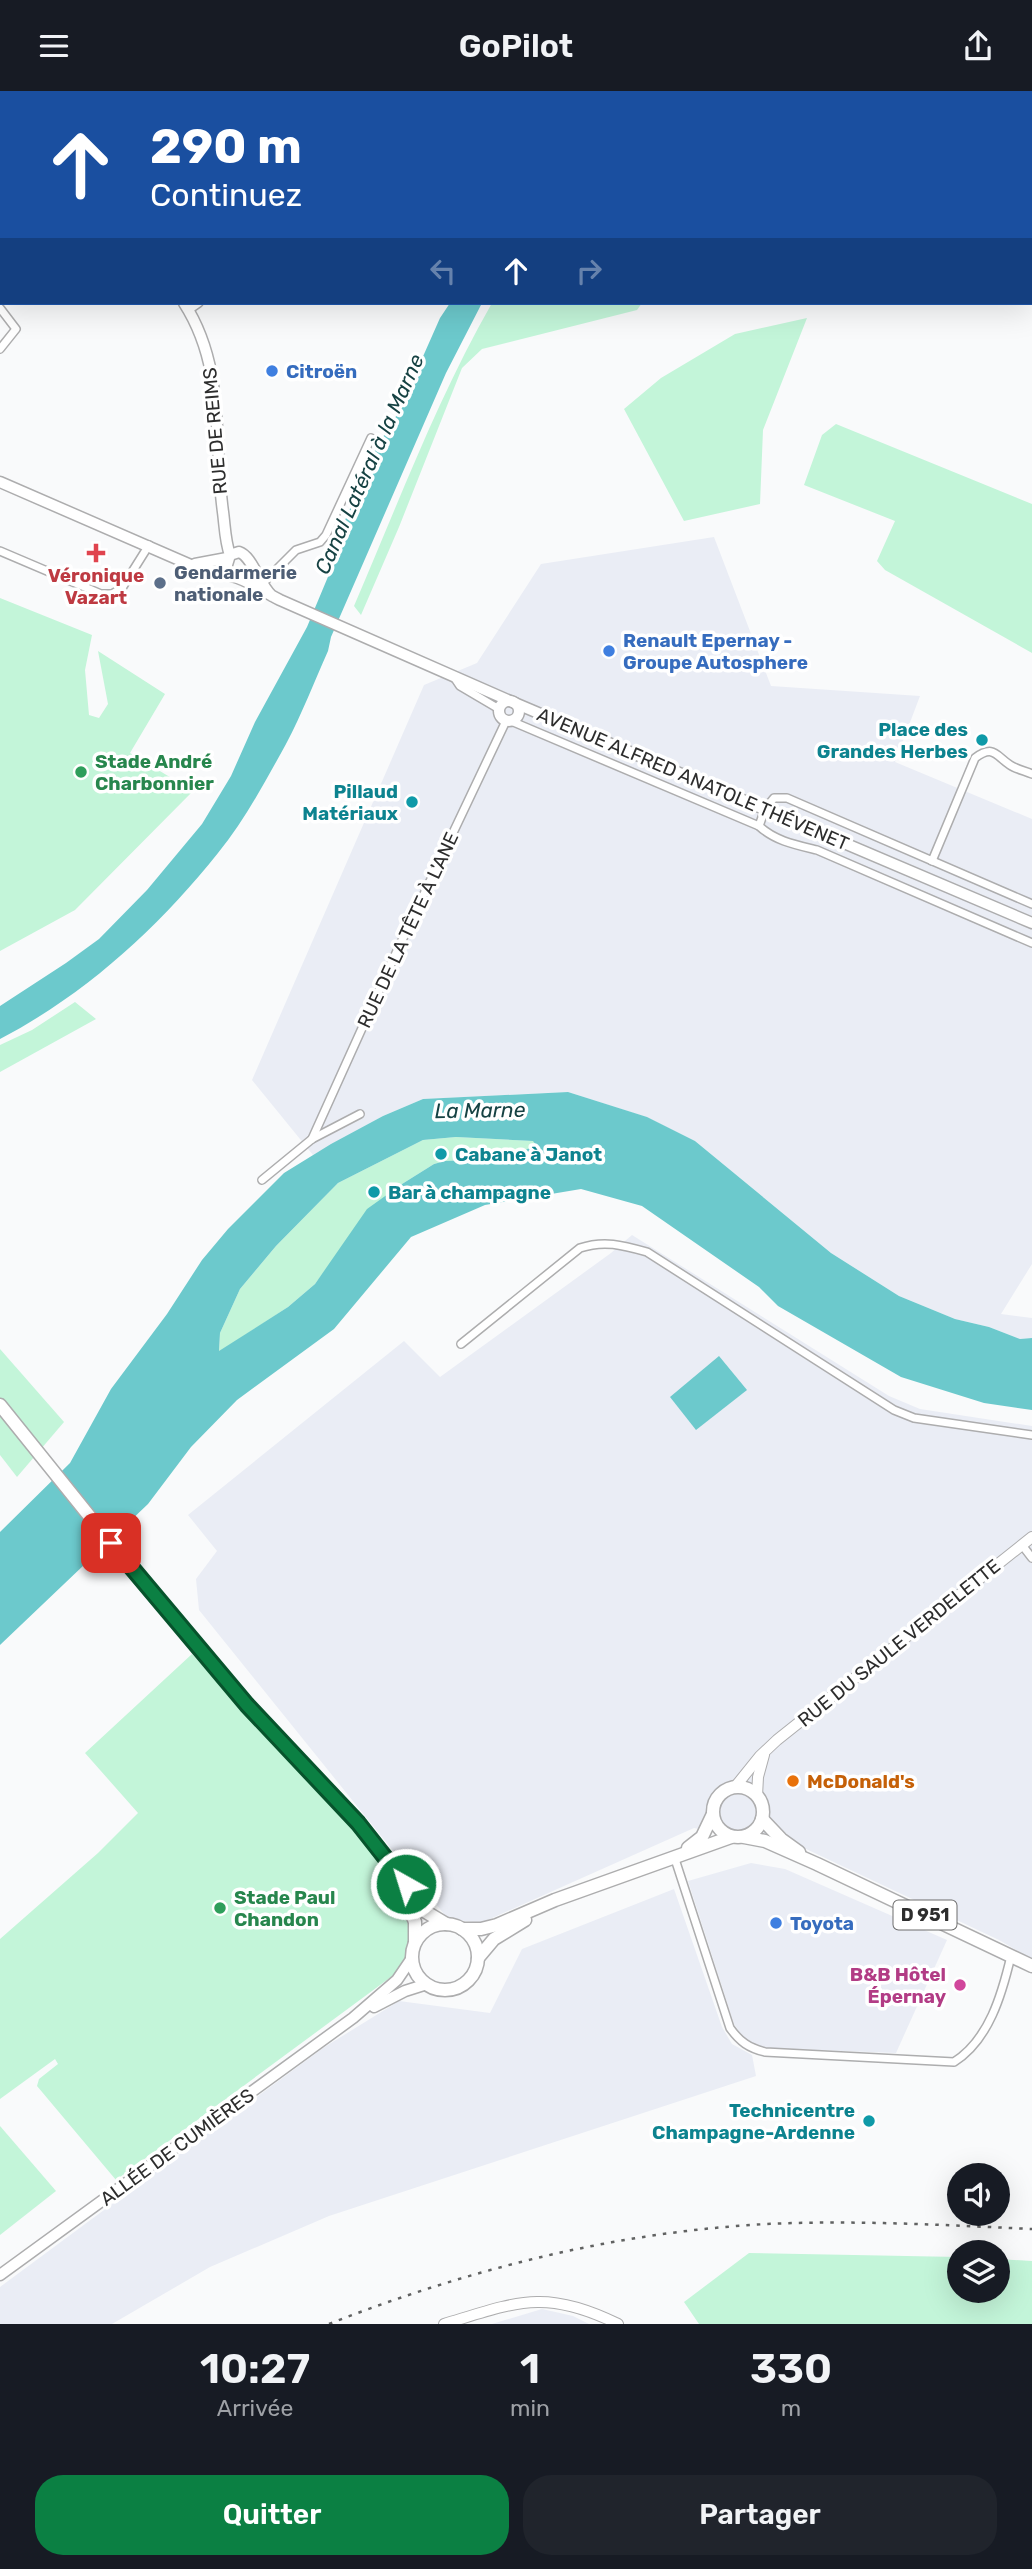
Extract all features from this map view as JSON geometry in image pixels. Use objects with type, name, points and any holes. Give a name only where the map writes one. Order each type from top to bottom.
[{"type":"main road","name":"RUE DE REIMS","points":[[186,307],[210,361],[215,385],[219,480],[228,556]]},
{"type":"main road","points":[[0,482],[208,571],[228,572]]},
{"type":"main road","name":"RUE DE REIMS","points":[[225,523],[243,553]]},
{"type":"main road","points":[[195,564],[243,553],[261,584],[276,598]]},
{"type":"main road","points":[[228,556],[226,568],[231,576],[246,575],[251,566]]},
{"type":"main road","name":"AVENUE ALFRED ANATOLE THÉVENET","points":[[241,577],[276,598],[354,634],[1032,923]]},
{"type":"main road","points":[[519,711],[511,702],[505,702],[499,709],[500,716],[508,721],[519,711],[537,712]]},
{"type":"main road","points":[[0,1405],[247,1705],[358,1823],[426,1912],[446,1924],[462,1929],[481,1929],[496,1925],[676,1855],[756,1831],[762,1819],[762,1803],[757,1795],[743,1787],[724,1791],[715,1802],[702,1837],[676,1855]]},
{"type":"main road","points":[[712,1815],[718,1829],[737,1837]]},
{"type":"main road","name":"D 951","points":[[762,1819],[781,1839],[817,1864]]},
{"type":"main road","name":"D 951","points":[[737,1837],[765,1841],[1032,1966]]},
{"type":"main road","points":[[396,1873],[413,1915],[415,1942],[412,1958],[416,1973],[427,1985],[437,1989],[460,1986],[469,1979],[478,1958],[494,1939],[581,1891]]},
{"type":"main road","points":[[415,1942],[428,1928],[446,1924]]},
{"type":"main road","points":[[462,1929],[474,1941],[478,1958]]},
{"type":"main road","name":"ALLÉE DE CUMIÈRES","points":[[0,2275],[353,2018],[397,1980],[412,1958]]},
{"type":"main road","name":"ALLÉE DE CUMIÈRES","points":[[353,2018],[405,1991],[427,1985]]},
{"type":"street","points":[[0,308],[16,330],[0,349]]},
{"type":"street","points":[[261,584],[296,550],[320,542],[326,535],[371,438]]},
{"type":"street","points":[[0,551],[101,594],[112,594],[122,588],[149,545]]},
{"type":"street","points":[[453,676],[460,686],[499,709]]},
{"type":"street","points":[[508,721],[759,826],[767,834],[787,843],[817,850],[1032,943]]},
{"type":"street","name":"RUE DE LA TÊTE À L'ANE","points":[[312,1139],[396,953],[508,721]]},
{"type":"street","points":[[932,861],[975,758],[987,751],[998,753],[1009,764],[1032,774]]},
{"type":"street","points":[[759,826],[765,810],[774,798],[788,798],[1032,904]]},
{"type":"street","points":[[262,1180],[312,1139],[360,1114]]},
{"type":"street","points":[[461,1344],[580,1248],[597,1242],[626,1246],[647,1252],[894,1410],[914,1418],[1032,1435]]},
{"type":"street","name":"RUE DU SAULE VERDELETTE","points":[[735,1787],[766,1751],[1032,1537]]},
{"type":"street","points":[[1022,1545],[1032,1558]]},
{"type":"street","points":[[757,1795],[758,1777],[766,1751]]},
{"type":"street","points":[[676,1855],[730,2028],[738,2039],[754,2049],[765,2052],[954,2062],[967,2054],[979,2040],[995,2006],[1011,1955]]},
{"type":"street","points":[[444,2324],[502,2307],[552,2301],[579,2307],[618,2324]]},
{"type":"shaded area","points":[[714,537],[771,686],[920,696],[895,762],[1032,819],[1032,1264],[1001,1314],[1032,1318],[1032,1338],[1020,1339],[989,1327],[955,1319],[899,1296],[831,1253],[695,1141],[646,1117],[568,1092],[423,1099],[383,1116],[313,1155],[252,1080],[424,685],[477,663],[541,564]]},
{"type":"shaded area","points":[[632,1235],[889,1396],[920,1409],[1032,1426],[1032,1959],[999,1940],[804,1848],[694,1828],[481,1923],[448,1919],[199,1610],[196,1579],[217,1551],[188,1515],[404,1341],[440,1377]]},
{"type":"shaded area","points":[[751,1863],[785,1869],[947,1940],[896,2053],[761,2048],[744,2039],[734,2024],[688,1881]]},
{"type":"shaded area","points":[[674,1889],[722,2027],[732,2044],[752,2055],[756,2076],[329,2216],[210,2267],[112,2324],[0,2324],[0,2287],[323,2048],[399,2001],[490,2013],[522,1949]]},
{"type":"shaded area","points":[[542,2309],[573,2316],[589,2324],[492,2324]]},
{"type":"green space","points":[[491,305],[641,305],[637,310],[482,349],[462,368],[361,615],[354,606],[436,414]]},
{"type":"green space","points":[[807,318],[763,430],[760,504],[684,521],[624,409],[661,378],[735,334]]},
{"type":"green space","points":[[836,424],[1032,504],[1032,653],[885,570],[877,561],[895,521],[804,485],[822,435]]},
{"type":"green space","name":"Stade André Charbonnier","points":[[0,598],[92,635],[85,670],[89,715],[99,718],[108,704],[98,651],[165,694],[130,753],[193,791],[75,910],[0,951]]},
{"type":"green space","points":[[75,1002],[96,1019],[0,1072],[0,1045],[32,1030]]},
{"type":"green space","points":[[456,1137],[534,1141],[537,1145],[508,1158],[445,1161],[434,1164],[402,1184],[341,1249],[315,1284],[288,1307],[219,1352],[220,1333],[240,1289],[276,1246],[338,1183],[423,1140]]},
{"type":"green space","points":[[0,1349],[64,1422],[17,1477],[0,1455]]},
{"type":"green space","name":"Stade Paul Chandon","points":[[192,1654],[381,1864],[400,1895],[408,1915],[409,1946],[395,1974],[116,2180],[37,2086],[39,2079],[58,2064],[55,2059],[0,2099],[0,1939],[98,1853],[138,1813],[85,1753]]},
{"type":"green space","points":[[0,2126],[56,2191],[0,2235]]},
{"type":"green space","points":[[749,2253],[947,2257],[947,2303],[1010,2303],[1010,2260],[1032,2261],[1032,2324],[699,2324],[684,2302]]},
{"type":"water","points":[[449,305],[481,305],[446,373],[297,721],[255,800],[195,881],[145,933],[91,980],[32,1021],[0,1039],[0,1006],[99,939],[147,890],[202,824],[231,776],[255,722],[307,627],[335,560],[331,553],[376,448],[398,413],[440,318]]},
{"type":"water","name":"La Marne","points":[[568,1092],[647,1117],[695,1141],[831,1253],[899,1296],[955,1319],[989,1327],[1020,1339],[1032,1338],[1032,1410],[984,1403],[901,1377],[778,1306],[759,1287],[642,1206],[581,1189],[485,1205],[411,1237],[334,1329],[237,1400],[191,1447],[148,1504],[0,1645],[0,1532],[70,1463],[111,1389],[167,1314],[202,1260],[228,1229],[284,1173],[383,1116],[423,1099]],"holes":[[[456,1137],[533,1141],[536,1145],[508,1158],[445,1161],[434,1164],[402,1184],[367,1209],[315,1284],[288,1307],[219,1351],[220,1333],[240,1289],[276,1246],[338,1183],[423,1140]]]},
{"type":"water","points":[[719,1356],[747,1390],[696,1430],[670,1397]]},
{"type":"railway","points":[[329,2324],[435,2286],[489,2270],[544,2256],[655,2235],[711,2228],[800,2223],[900,2223],[1032,2229]]},
{"type":"place","name":"Citroën","points":[[272,371]]},
{"type":"place","name":"Véronique Vazart","points":[[96,553]]},
{"type":"place","name":"Gendarmerie nationale","points":[[160,583]]},
{"type":"place","name":"Renault Epernay - Groupe Autosphere","points":[[609,651]]},
{"type":"place","name":"Place des Grandes Herbes","points":[[982,740]]},
{"type":"place","name":"Stade André Charbonnier","points":[[81,772]]},
{"type":"place","name":"Pillaud Matériaux","points":[[412,802]]},
{"type":"place","name":"Cabane à Janot","points":[[441,1154]]},
{"type":"place","name":"Bar à champagne","points":[[374,1192]]},
{"type":"place","name":"McDonald's","points":[[793,1781]]},
{"type":"place","name":"Stade Paul Chandon","points":[[220,1908]]},
{"type":"place","name":"Toyota","points":[[776,1923]]},
{"type":"place","name":"B&B Hôtel Épernay","points":[[960,1985]]},
{"type":"place","name":"Technicentre Champagne-Ardenne","points":[[869,2121]]},
{"type":"route","points":[[111,1543],[247,1705],[358,1823],[406,1884]]},
{"type":"water label","name":"Canal Latéral à la Marne","points":[[369,464]]}]
